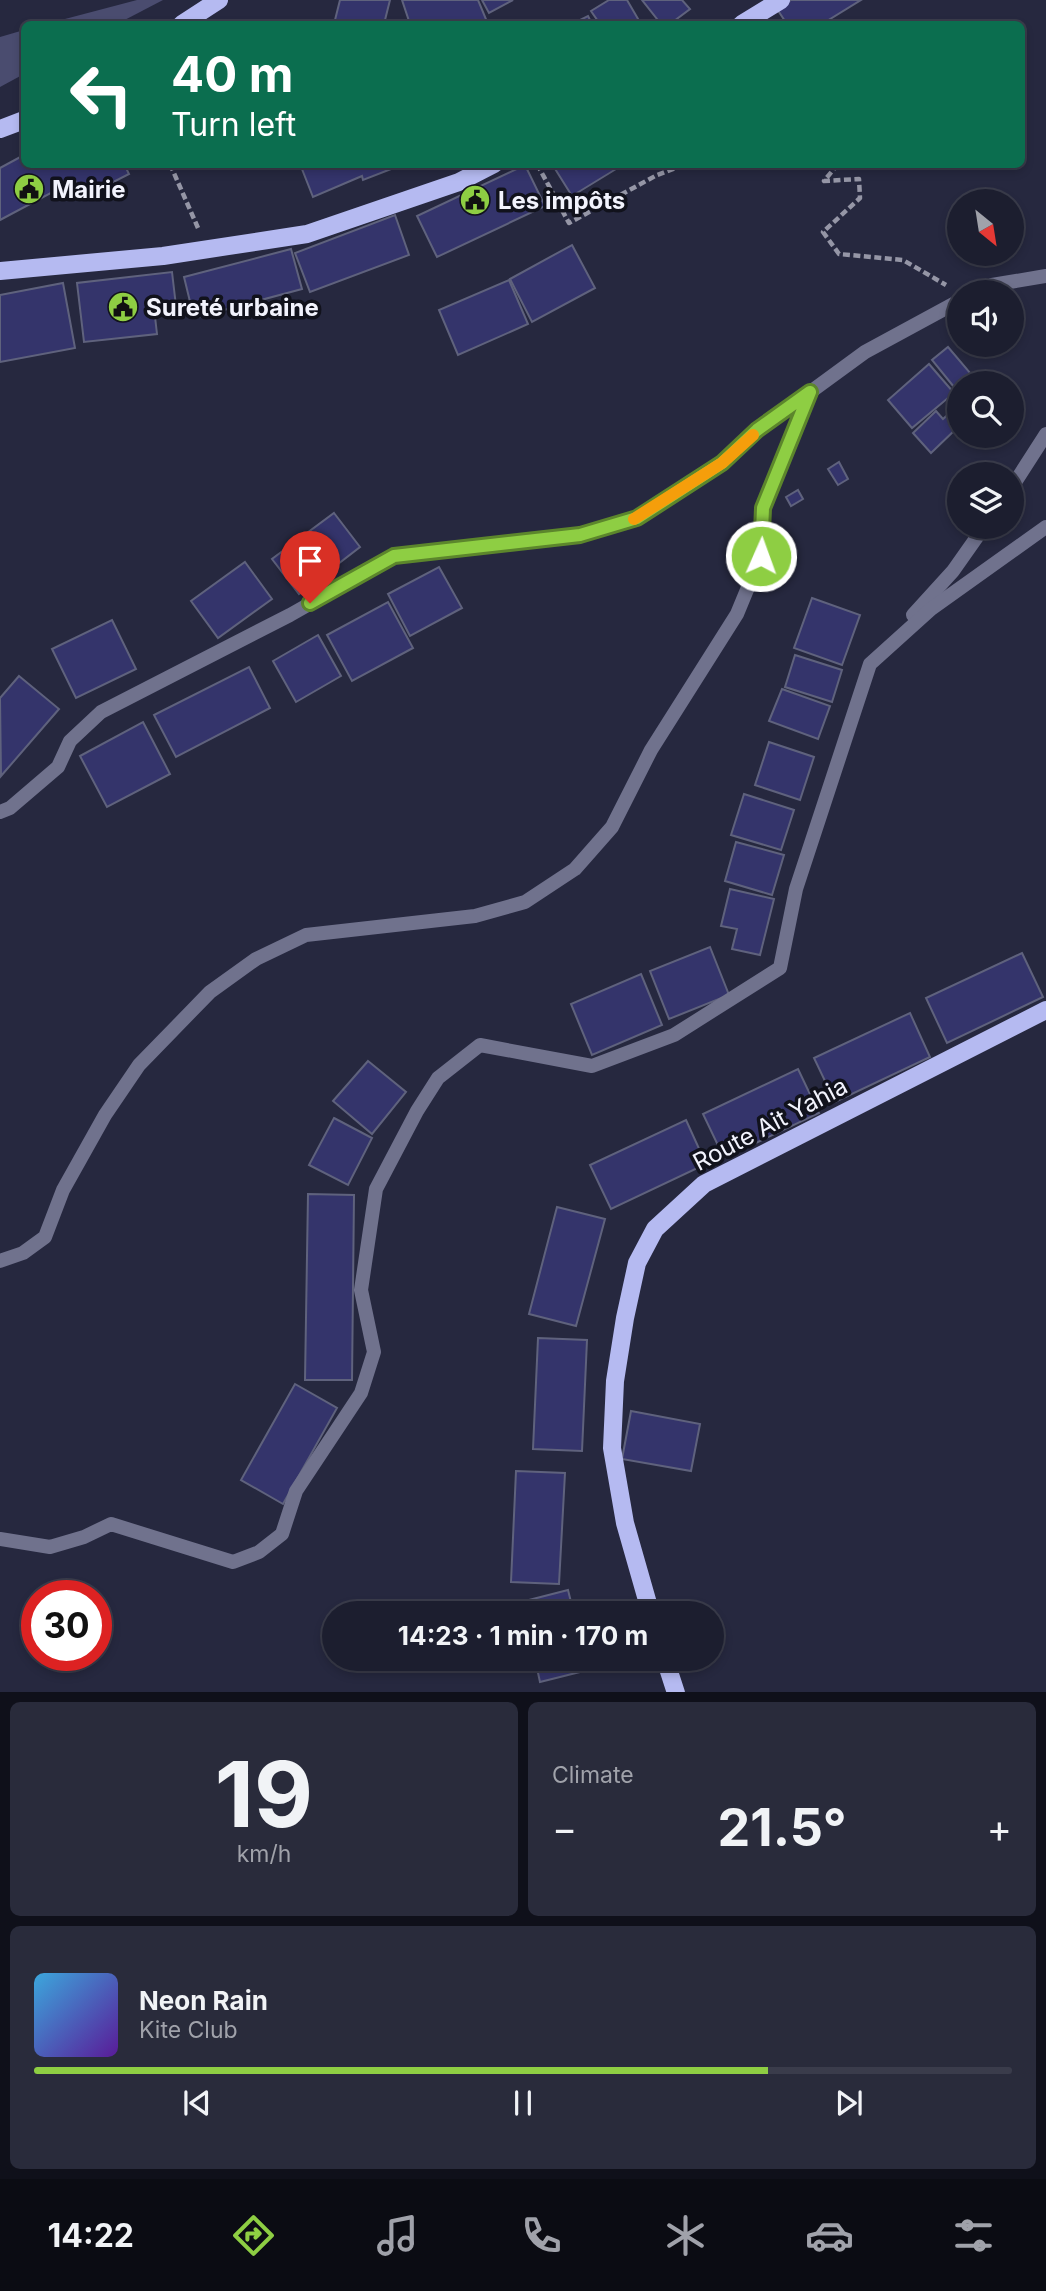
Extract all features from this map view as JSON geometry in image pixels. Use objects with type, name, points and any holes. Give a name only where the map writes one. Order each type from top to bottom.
[{"type":"main road","points":[[188,21],[219,0]]},
{"type":"main road","points":[[746,21],[781,0]]},
{"type":"main road","points":[[0,129],[21,121]]},
{"type":"main road","points":[[0,271],[207,249],[307,234],[459,182],[486,168]]},
{"type":"main road","name":"Route Ait Yahia","points":[[647,1601],[625,1523],[612,1448],[615,1381],[625,1318],[637,1263],[654,1230],[704,1184],[1046,1010]]},
{"type":"main road","points":[[669,1671],[676,1692]]},
{"type":"street","points":[[1019,280],[1046,275]]},
{"type":"street","points":[[0,812],[10,808],[58,767],[70,741],[102,712],[289,615],[394,556],[580,535],[637,518],[722,463],[757,430],[865,352],[947,308]]},
{"type":"street","points":[[0,1261],[23,1253],[45,1237],[63,1190],[105,1115],[139,1065],[210,992],[256,959],[306,935],[475,916],[525,902],[575,869],[612,827],[652,750],[737,614],[761,556],[763,508],[810,392]]},
{"type":"street","points":[[1024,468],[1046,434]]},
{"type":"street","points":[[0,1539],[50,1547],[85,1537],[111,1524],[233,1562],[259,1552],[282,1534],[296,1491],[361,1393],[374,1352],[361,1290],[376,1189],[417,1111],[438,1078],[480,1045],[592,1066],[674,1035],[780,968],[796,889],[870,664],[931,609],[1046,527]]},
{"type":"street","points":[[892,645],[917,610],[953,571],[976,539]]},
{"type":"path","points":[[172,168],[207,249]]},
{"type":"path","points":[[539,168],[569,223],[657,175],[676,168]]},
{"type":"path","points":[[835,168],[824,181],[859,179],[860,198],[822,232],[839,254],[903,260],[947,285]]},
{"type":"shaded area","points":[[137,0],[163,0],[123,21],[57,21]]},
{"type":"shaded area","points":[[21,31],[21,76],[0,87],[0,37]]},
{"type":"building","points":[[340,0],[390,0],[385,21],[335,21]]},
{"type":"building","points":[[402,0],[478,0],[487,21],[409,21]]},
{"type":"building","points":[[482,0],[513,0],[489,13]]},
{"type":"building","points":[[609,0],[627,0],[639,21],[598,21],[591,11]]},
{"type":"building","points":[[642,0],[682,0],[690,9],[674,21],[659,21]]},
{"type":"building","points":[[791,0],[861,0],[827,21],[785,21],[777,9]]},
{"type":"building","points":[[588,16],[590,21],[578,21]]},
{"type":"building","name":"Mairie","points":[[21,157],[21,168],[126,168],[129,174],[84,197],[75,180],[0,220],[0,168]]},
{"type":"building","points":[[302,168],[394,168],[363,180],[362,176],[313,197]]},
{"type":"building","points":[[519,168],[526,168],[545,206],[437,257],[417,216]]},
{"type":"building","points":[[554,168],[618,168],[572,196]]},
{"type":"building","points":[[395,215],[409,255],[310,292],[295,253]]},
{"type":"building","points":[[572,245],[595,288],[532,322],[510,279]]},
{"type":"building","points":[[291,249],[302,289],[194,318],[184,277]]},
{"type":"building","name":"Sureté urbaine","points":[[172,272],[176,306],[154,308],[157,334],[84,342],[77,283]]},
{"type":"building","points":[[509,280],[528,324],[458,355],[439,310]]},
{"type":"building","points":[[63,283],[75,348],[0,362],[0,295]]},
{"type":"building","points":[[947,348],[947,357],[957,357],[968,371],[947,371],[947,378],[932,360]]},
{"type":"building","points":[[929,364],[947,385],[947,399],[912,428],[888,400]]},
{"type":"building","points":[[936,411],[943,419],[947,415],[947,438],[931,453],[913,433]]},
{"type":"building","points":[[839,462],[848,479],[838,485],[828,469]]},
{"type":"building","points":[[798,490],[803,499],[791,506],[786,497]]},
{"type":"building","points":[[334,513],[360,547],[299,594],[272,559]]},
{"type":"building","points":[[245,562],[272,599],[218,638],[191,601]]},
{"type":"building","points":[[439,567],[462,608],[410,636],[388,594]]},
{"type":"building","points":[[812,598],[860,615],[842,665],[794,648]]},
{"type":"building","points":[[388,602],[413,648],[352,681],[327,635]]},
{"type":"building","points":[[112,620],[136,669],[76,698],[52,649]]},
{"type":"building","points":[[318,635],[341,676],[296,702],[273,661]]},
{"type":"building","points":[[795,655],[842,670],[832,702],[785,687]]},
{"type":"building","points":[[249,667],[270,708],[176,757],[154,715]]},
{"type":"building","points":[[19,676],[59,709],[1,776],[0,698]]},
{"type":"building","points":[[782,689],[830,706],[818,739],[769,721]]},
{"type":"building","points":[[143,722],[170,774],[107,807],[80,756]]},
{"type":"building","points":[[769,742],[814,757],[800,800],[755,785]]},
{"type":"building","points":[[744,794],[794,810],[781,850],[731,835]]},
{"type":"building","points":[[736,842],[784,855],[772,895],[725,881]]},
{"type":"building","points":[[730,889],[774,899],[760,955],[732,949],[737,929],[721,926]]},
{"type":"building","points":[[710,947],[729,995],[669,1019],[650,971]]},
{"type":"building","points":[[1022,953],[1043,997],[947,1043],[926,998]]},
{"type":"building","points":[[641,974],[662,1025],[592,1055],[571,1004]]},
{"type":"building","points":[[910,1013],[930,1057],[835,1102],[814,1058]]},
{"type":"building","points":[[368,1061],[406,1092],[372,1134],[333,1101]]},
{"type":"building","points":[[798,1069],[819,1113],[724,1158],[703,1114]]},
{"type":"building","points":[[334,1118],[372,1138],[348,1185],[309,1165]]},
{"type":"building","points":[[686,1120],[706,1164],[611,1209],[590,1165]]},
{"type":"building","points":[[308,1194],[354,1195],[352,1380],[305,1380]]},
{"type":"building","points":[[557,1207],[605,1219],[576,1326],[529,1314]]},
{"type":"building","points":[[538,1338],[587,1340],[582,1451],[533,1449]]},
{"type":"building","points":[[295,1384],[337,1408],[283,1504],[241,1480]]},
{"type":"building","points":[[631,1411],[700,1424],[691,1471],[622,1459]]},
{"type":"building","points":[[516,1471],[565,1473],[559,1584],[511,1582]]},
{"type":"building","points":[[568,1590],[571,1601],[525,1601]]},
{"type":"building","points":[[538,1671],[584,1671],[540,1682]]},
{"type":"slow traffic","points":[[634,519],[673,497],[722,463],[753,435]]},
{"type":"place","name":"Mairie","points":[[29,189]]},
{"type":"place","name":"Les impôts","points":[[475,200]]},
{"type":"place","name":"Sureté urbaine","points":[[123,307]]},
{"type":"route","points":[[310,603],[394,556],[515,545],[580,535],[637,518],[722,463],[757,430],[810,392],[787,455],[763,508],[761,556]]}]
